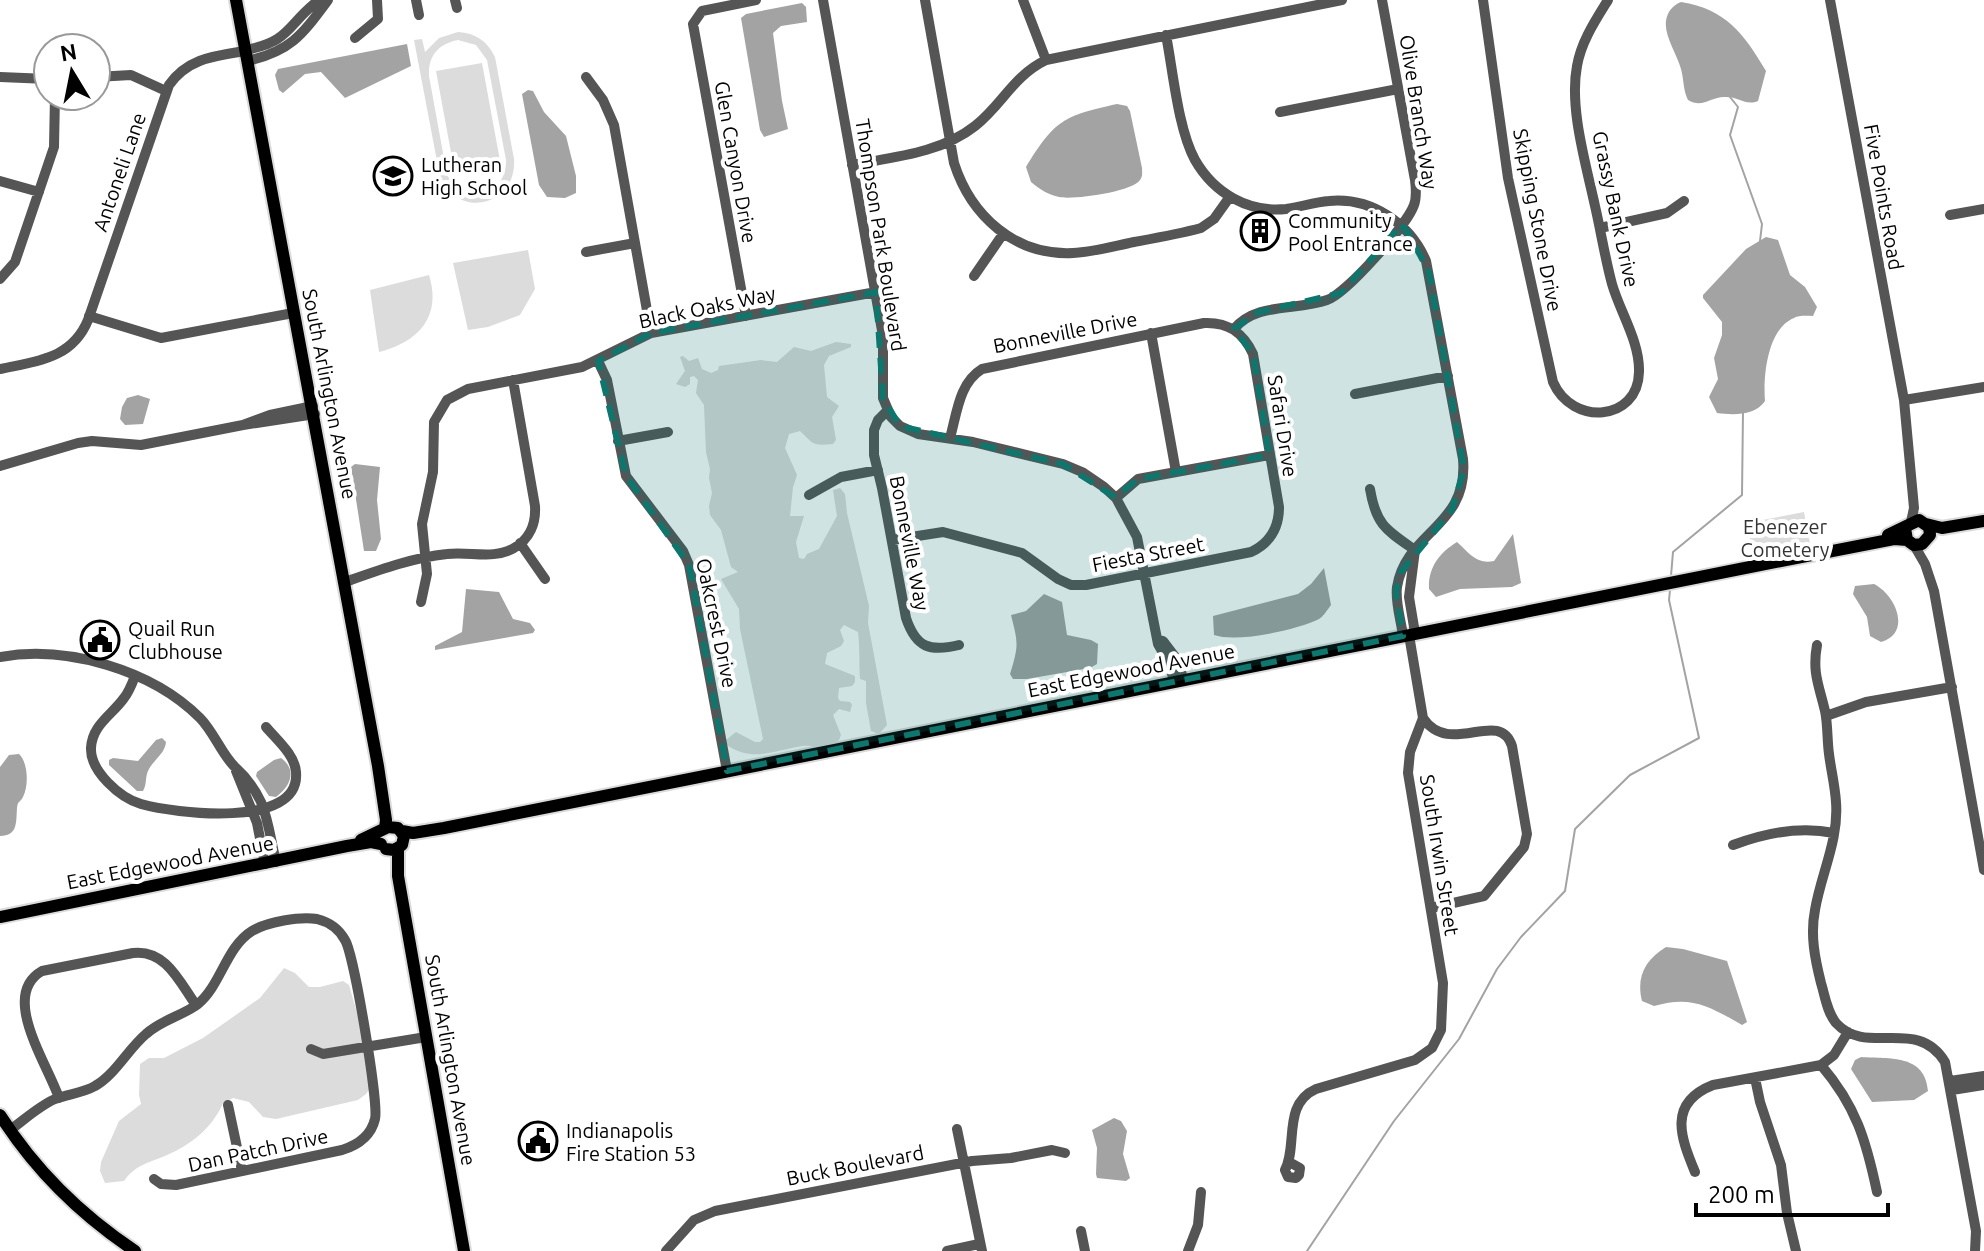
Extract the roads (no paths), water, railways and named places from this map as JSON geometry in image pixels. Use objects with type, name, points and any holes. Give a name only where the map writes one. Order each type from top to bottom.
[{"type":"main road","name":"South Arlington Avenue","points":[[236,0],[293,313],[314,410],[464,1251]]},
{"type":"main road","name":"East Edgewood Avenue","points":[[0,917],[1984,522]]},
{"type":"main road","points":[[0,1115],[39,1169],[63,1194],[98,1225],[135,1251]]},
{"type":"street","points":[[246,54],[282,38],[319,0]]},
{"type":"street","points":[[246,54],[277,53],[287,47],[328,0]]},
{"type":"street","points":[[355,38],[378,19],[377,0]]},
{"type":"street","points":[[416,0],[419,15]]},
{"type":"street","name":"Glen Canyon Drive","points":[[746,316],[693,29],[696,16],[707,9],[756,0]]},
{"type":"street","name":"Thompson Park Boulevard","points":[[823,0],[876,292],[885,353],[883,398],[887,411]]},
{"type":"street","points":[[925,0],[954,163],[966,192],[982,215],[1003,234],[1046,251],[1086,252],[1201,228],[1214,219],[1229,198]]},
{"type":"street","points":[[1023,0],[1046,60]]},
{"type":"street","points":[[852,165],[910,154],[950,140],[975,126],[1016,80],[1046,60],[1342,0]]},
{"type":"street","name":"Olive Branch Way","points":[[1234,329],[1241,320],[1255,313],[1320,302],[1341,293],[1401,225],[1414,205],[1416,188],[1382,0]]},
{"type":"street","name":"Skipping Stone Drive","points":[[1483,0],[1505,159],[1553,382],[1562,398],[1573,407],[1591,413],[1604,413]]},
{"type":"street","name":"Grassy Bank Drive","points":[[1604,413],[1625,402],[1633,393],[1639,375],[1637,355],[1612,285],[1583,152],[1575,80],[1582,47],[1608,0]]},
{"type":"street","name":"Five Points Road","points":[[1830,0],[1904,400],[1917,533],[1941,597],[1944,642],[1952,687]]},
{"type":"street","points":[[1166,35],[1188,145],[1201,170],[1229,198],[1269,209],[1350,201],[1381,211],[1401,225]]},
{"type":"street","name":"Antoneli Lane","points":[[0,369],[48,359],[68,349],[82,333],[166,91],[176,76],[193,63],[246,54]]},
{"type":"street","points":[[112,76],[131,75],[166,91]]},
{"type":"street","points":[[0,77],[32,78]]},
{"type":"street","points":[[586,77],[603,100],[614,125],[651,333]]},
{"type":"street","points":[[1280,112],[1398,89]]},
{"type":"street","points":[[0,279],[15,262],[39,192],[55,141],[55,112]]},
{"type":"street","points":[[0,181],[39,192]]},
{"type":"street","points":[[1600,228],[1667,213],[1684,201]]},
{"type":"street","points":[[1950,215],[1984,209]]},
{"type":"street","name":"South Irwin Street","points":[[1291,1163],[1295,1113],[1303,1097],[1316,1089],[1415,1060],[1430,1050],[1439,1035],[1443,1019],[1443,983],[1408,773],[1410,752],[1423,718],[1409,635],[1396,592],[1407,559],[1452,510],[1463,481],[1463,459],[1427,265],[1418,245],[1401,225]]},
{"type":"street","points":[[974,276],[1003,234]]},
{"type":"street","points":[[586,252],[635,243]]},
{"type":"street","name":"Black Oaks Way","points":[[425,557],[422,524],[433,472],[434,422],[445,402],[457,393],[582,367],[651,333],[876,292]]},
{"type":"street","points":[[89,316],[161,338],[293,313]]},
{"type":"street","name":"Bonneville Drive","points":[[950,438],[963,389],[982,369],[1204,323],[1234,329]]},
{"type":"street","name":"Safari Drive","points":[[1234,329],[1253,354],[1279,510],[1272,534]]},
{"type":"street","points":[[1151,333],[1176,472]]},
{"type":"street","name":"Oakcrest Drive","points":[[598,361],[607,380],[626,476],[683,551],[689,565],[727,771]]},
{"type":"street","points":[[1355,394],[1448,376]]},
{"type":"street","points":[[345,582],[402,561],[452,553],[493,554],[505,552],[520,543],[532,527],[535,509],[513,380]]},
{"type":"street","points":[[1904,400],[1984,387]]},
{"type":"street","points":[[0,466],[78,443],[141,445],[243,425],[270,415],[314,410]]},
{"type":"street","points":[[887,411],[909,432],[950,438],[1074,468],[1093,478],[1116,498],[1137,537],[1160,650],[1178,681]]},
{"type":"street","name":"Bonneville Way","points":[[887,411],[874,430],[874,455],[906,618],[914,636],[931,648],[959,645]]},
{"type":"street","points":[[618,441],[668,432]]},
{"type":"street","points":[[1116,498],[1138,479],[1269,455]]},
{"type":"street","points":[[809,495],[841,477],[878,470]]},
{"type":"street","points":[[1370,489],[1379,522],[1415,550]]},
{"type":"street","name":"Fiesta Street","points":[[892,540],[943,532],[1022,553],[1071,585],[1086,585],[1251,552],[1266,543],[1272,534]]},
{"type":"street","points":[[520,543],[545,579]]},
{"type":"street","points":[[421,602],[427,580],[425,557]]},
{"type":"street","points":[[1817,645],[1814,670],[1826,716],[1836,802],[1834,833],[1815,906],[1813,941],[1828,1008],[1838,1024],[1848,1032],[1863,1037],[1906,1037],[1924,1041],[1942,1057],[1951,1086],[1977,1233],[1975,1251]]},
{"type":"street","points":[[0,657],[28,654],[63,657],[106,666],[168,692],[210,730],[236,769],[236,774],[258,809],[271,863]]},
{"type":"street","points":[[135,676],[123,700],[93,735],[91,752],[98,771],[124,795],[140,804],[226,814],[258,809],[284,799],[293,788],[296,773],[292,760],[266,727]]},
{"type":"street","points":[[1826,716],[1866,702],[1952,687],[1984,870]]},
{"type":"street","points":[[1423,718],[1433,730],[1446,735],[1496,730],[1506,735],[1512,746],[1527,834],[1522,850],[1487,894],[1431,908]]},
{"type":"street","points":[[1733,845],[1803,829],[1834,833]]},
{"type":"street","points":[[10,1130],[59,1098],[100,1083],[149,1031],[196,1005],[208,993],[239,943],[249,933],[263,927],[305,919],[323,921],[334,927],[346,941],[350,952],[367,1047]]},
{"type":"street","points":[[59,1098],[17,1024],[14,1009],[22,984],[37,973],[139,952],[164,961],[196,1005]]},
{"type":"street","points":[[1695,1172],[1681,1131],[1682,1118],[1689,1102],[1710,1086],[1821,1065],[1837,1052],[1848,1032]]},
{"type":"street","points":[[311,1049],[323,1054],[426,1037]]},
{"type":"street","name":"Dan Patch Drive","points":[[154,1179],[170,1186],[354,1146],[366,1136],[374,1123],[377,1109],[367,1047]]},
{"type":"street","points":[[1821,1065],[1856,1115],[1877,1192]]},
{"type":"street","points":[[1951,1086],[1984,1076]]},
{"type":"street","points":[[1755,1078],[1781,1165],[1796,1251]]},
{"type":"street","points":[[1951,1086],[1984,1085]]},
{"type":"street","points":[[228,1105],[242,1171]]},
{"type":"street","points":[[947,1251],[980,1248],[957,1129]]},
{"type":"street","name":"Buck Boulevard","points":[[666,1251],[694,1220],[715,1211],[964,1163],[1052,1150],[1065,1153]]},
{"type":"street","points":[[1188,1251],[1198,1225],[1201,1192]]},
{"type":"street","points":[[1081,1231],[1085,1251]]},
{"type":"waterway","points":[[1730,97],[1738,107],[1730,135],[1762,224],[1760,241]]},
{"type":"waterway","points":[[1671,576],[1673,552],[1742,495],[1743,411]]},
{"type":"waterway","points":[[1307,1251],[1394,1121],[1459,1039],[1497,969],[1521,937],[1565,891],[1575,829],[1630,775],[1699,738],[1669,600],[1670,590]]},
{"type":"place","name":"Lutheran High School","points":[[393,176]]},
{"type":"place","name":"Community Pool Entrance","points":[[1260,231]]},
{"type":"place","name":"Quail Run Clubhouse","points":[[100,640]]},
{"type":"place","name":"Indianapolis Fire Station 53","points":[[538,1141]]},
{"type":"park label","name":"Ebenezer Cometery","points":[[1785,538]]}]
